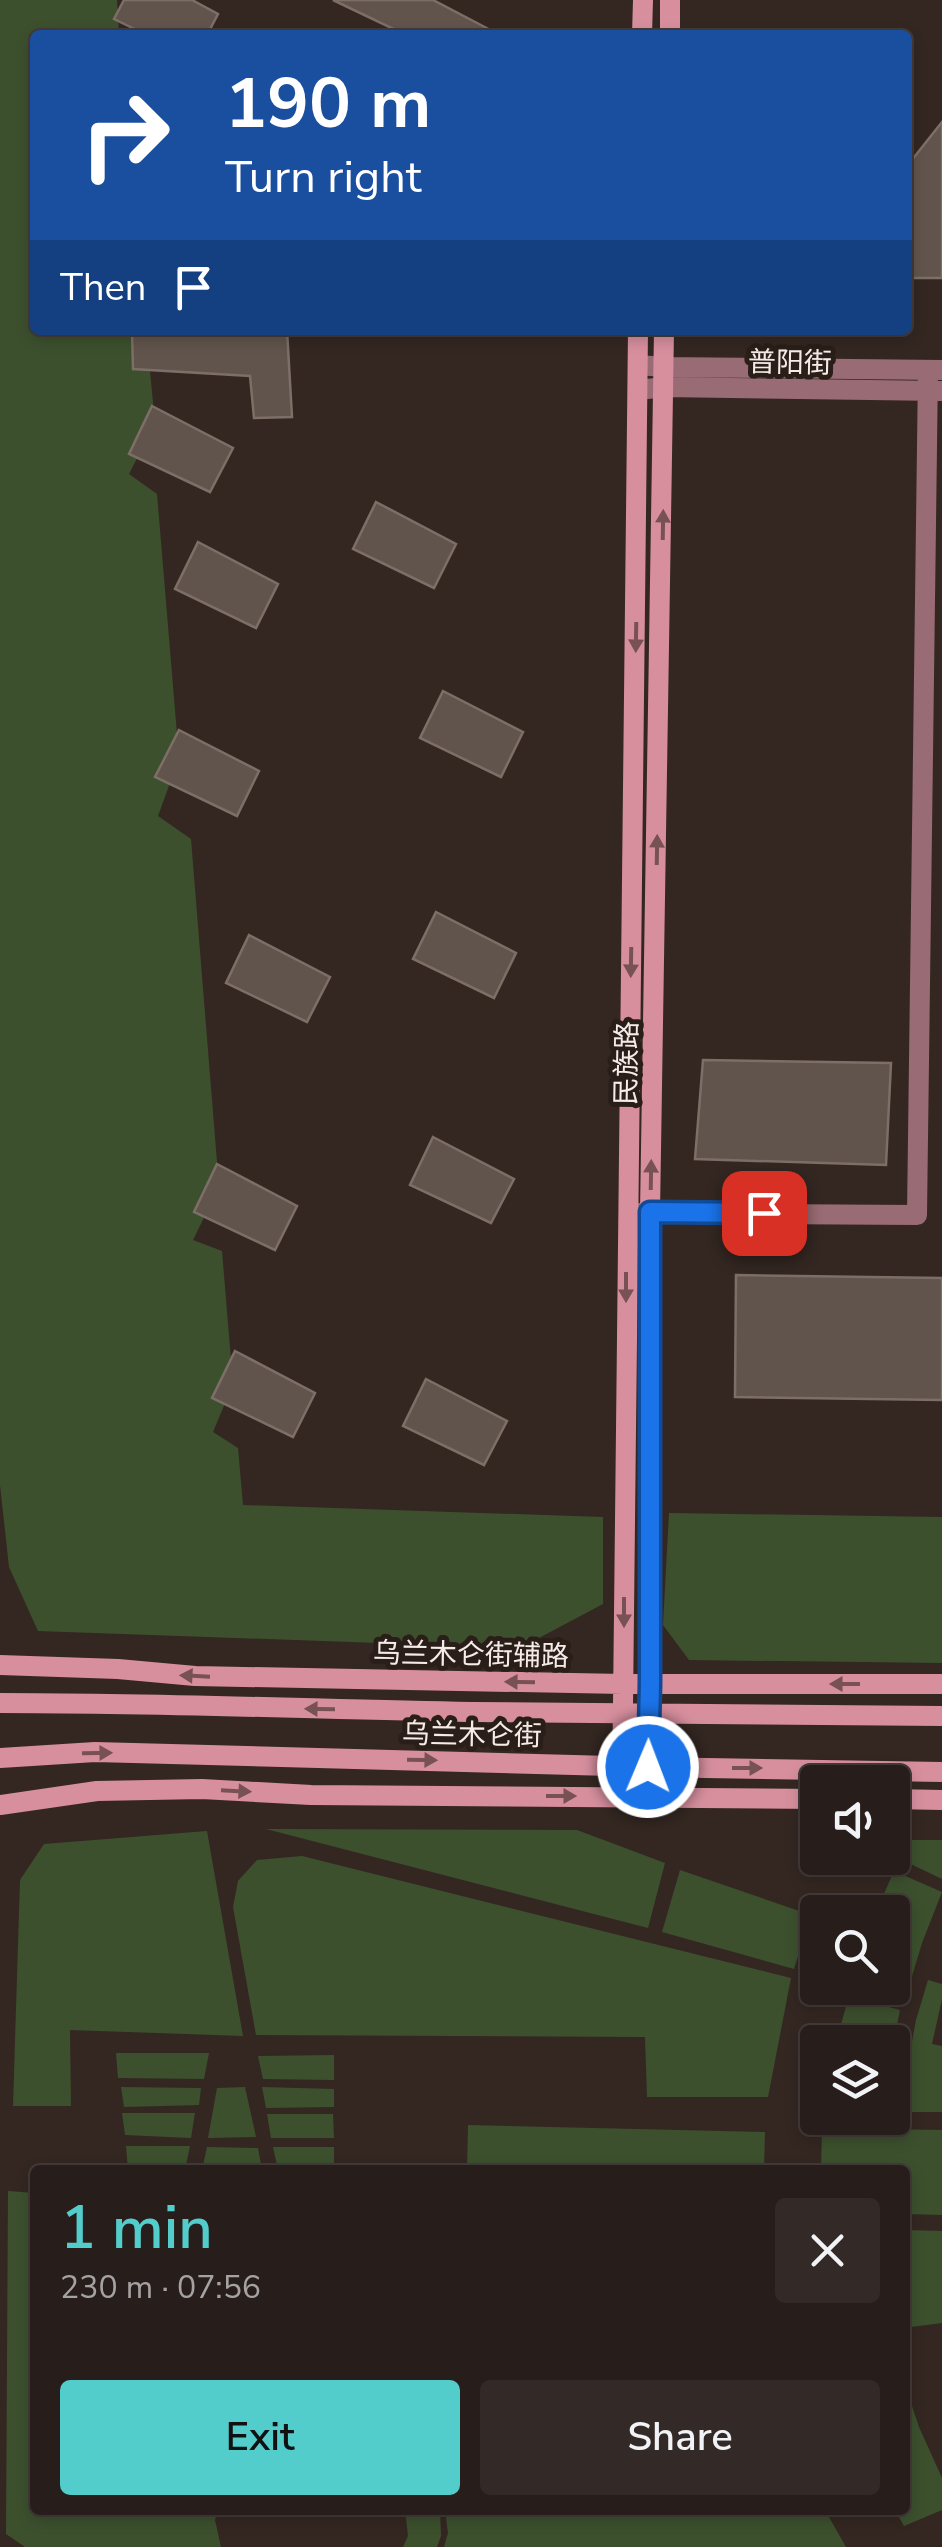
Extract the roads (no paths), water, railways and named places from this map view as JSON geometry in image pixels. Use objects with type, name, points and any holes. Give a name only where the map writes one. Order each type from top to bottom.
[{"type":"street","points":[[642,30],[643,0]]},
{"type":"street","points":[[670,0],[670,30]]},
{"type":"street","name":"民族路","points":[[622,1796],[638,335]]},
{"type":"street","name":"民族路","points":[[651,1797],[650,1212],[664,335]]},
{"type":"street","name":"普阳街","points":[[638,365],[664,377],[935,381]]},
{"type":"street","name":"普阳街","points":[[638,390],[664,377]]},
{"type":"street","points":[[627,1214],[917,1216],[935,381]]},
{"type":"street","name":"乌兰木仑街辅路","points":[[0,1665],[195,1676],[624,1684],[942,1684]]},
{"type":"street","name":"乌兰木仑街","points":[[0,1703],[942,1716]]},
{"type":"street","name":"乌兰木仑街","points":[[0,1758],[95,1752],[942,1772]]},
{"type":"street","points":[[0,1805],[97,1791],[202,1790],[311,1795],[800,1798]]},
{"type":"street","points":[[910,1800],[942,1800]]}]
